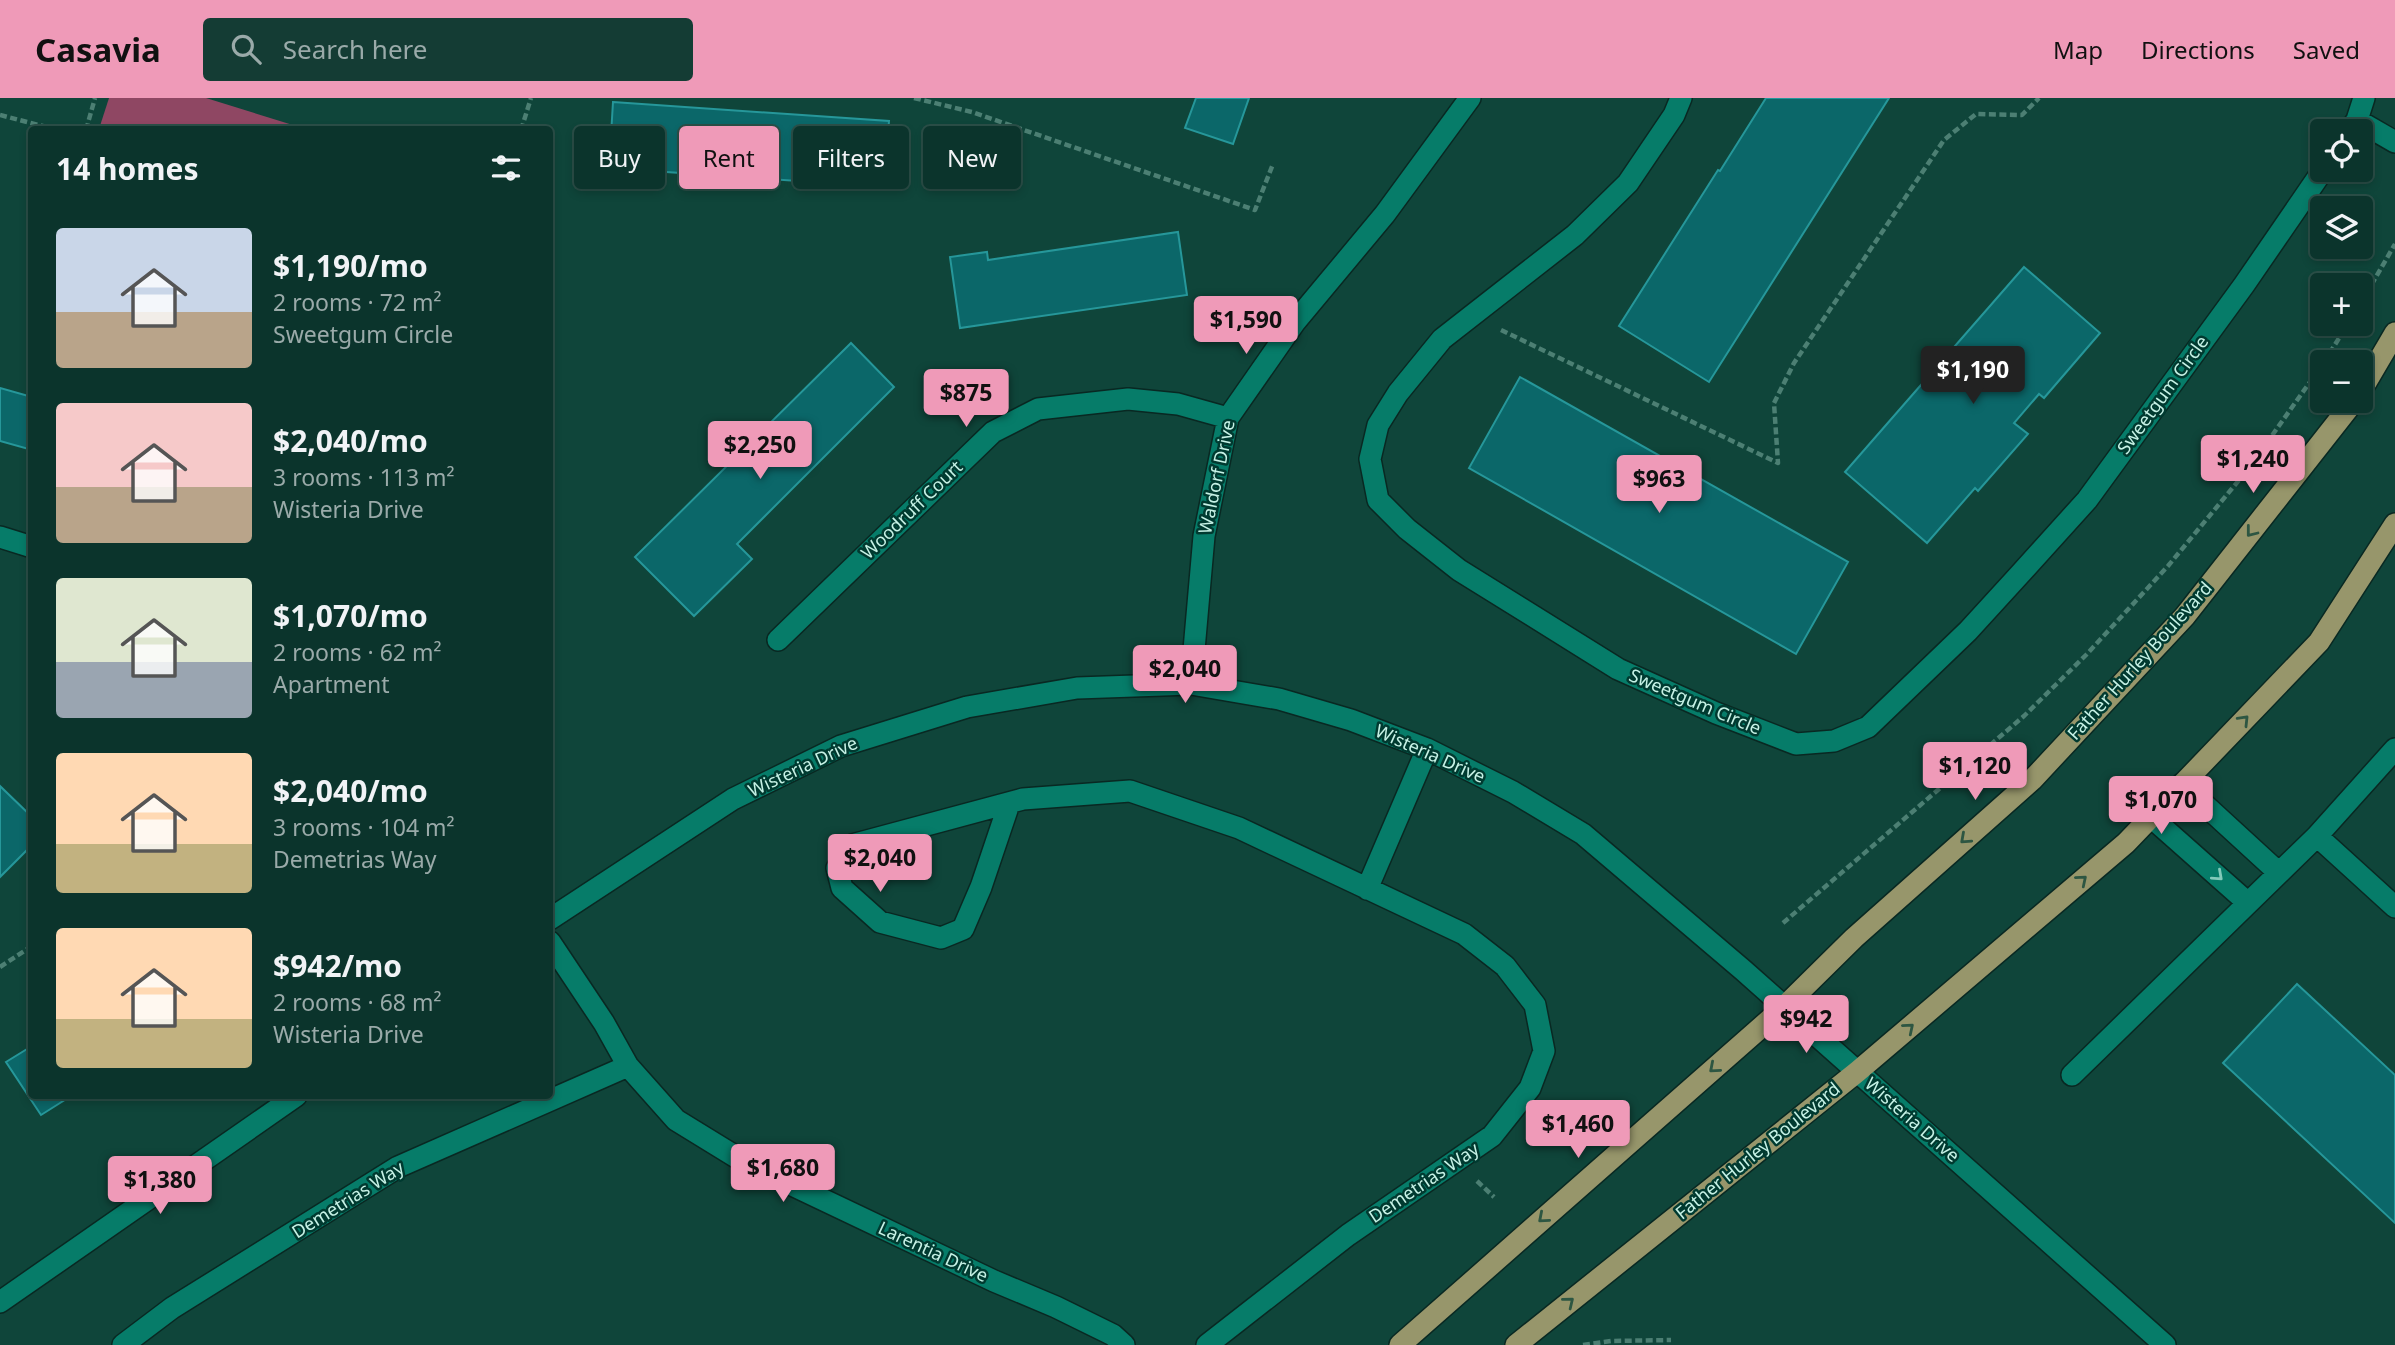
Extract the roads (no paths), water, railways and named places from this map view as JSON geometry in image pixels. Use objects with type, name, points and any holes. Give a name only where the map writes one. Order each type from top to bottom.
[{"type":"main road","points":[[2373,371],[2395,333]]},
{"type":"main road","name":"Father Hurley Boulevard","points":[[1400,1345],[1784,1007],[1854,938],[2032,780],[2185,616],[2345,413]]},
{"type":"main road","name":"Father Hurley Boulevard","points":[[1516,1345],[1857,1072],[2126,843],[2319,642],[2395,524]]},
{"type":"street","name":"Waldorf Drive","points":[[1191,684],[1204,536],[1228,418],[1295,322],[1385,214],[1469,98]]},
{"type":"street","name":"Sweetgum Circle","points":[[1681,98],[1674,115],[1628,183],[1575,234],[1443,339],[1398,393],[1378,425],[1370,459],[1378,500],[1407,529],[1459,570],[1618,669],[1716,713],[1796,744],[1835,741],[1868,727],[1968,631],[2087,500],[2244,285],[2315,182]]},
{"type":"street","points":[[2355,119],[2364,98]]},
{"type":"street","points":[[2373,133],[2395,142]]},
{"type":"street","name":"Woodruff Court","points":[[778,640],[993,432],[1038,409],[1128,399],[1178,404],[1228,418]]},
{"type":"street","points":[[0,537],[28,546]]},
{"type":"street","name":"Wisteria Drive","points":[[553,917],[733,799],[841,746],[981,705],[1077,688],[1191,684],[1279,699],[1351,720],[1427,749],[1513,792],[1583,835],[1784,1007],[2165,1345]]},
{"type":"street","points":[[1367,889],[1427,749]]},
{"type":"street","points":[[2072,1075],[2317,836],[2395,749]]},
{"type":"street","points":[[2182,784],[2279,873]]},
{"type":"street","name":"Demetrias Way","points":[[1009,804],[981,887],[963,929],[941,938],[880,922],[842,888],[837,868],[852,845],[1023,799],[1130,791],[1239,828],[1464,934],[1505,966],[1535,1005],[1544,1051],[1530,1088],[1492,1136],[1348,1235],[1207,1345]]},
{"type":"street","points":[[2151,817],[2248,903]]},
{"type":"street","points":[[2317,836],[2395,907]]},
{"type":"street","name":"Larentia Drive","points":[[553,947],[604,1023],[628,1066],[676,1121],[746,1163],[994,1281],[1056,1307],[1113,1335],[1124,1345]]},
{"type":"street","name":"Demetrias Way","points":[[553,1099],[628,1066]]},
{"type":"street","points":[[0,1302],[292,1099]]},
{"type":"street","name":"Demetrias Way","points":[[123,1345],[172,1308],[397,1167],[553,1099]]}]
